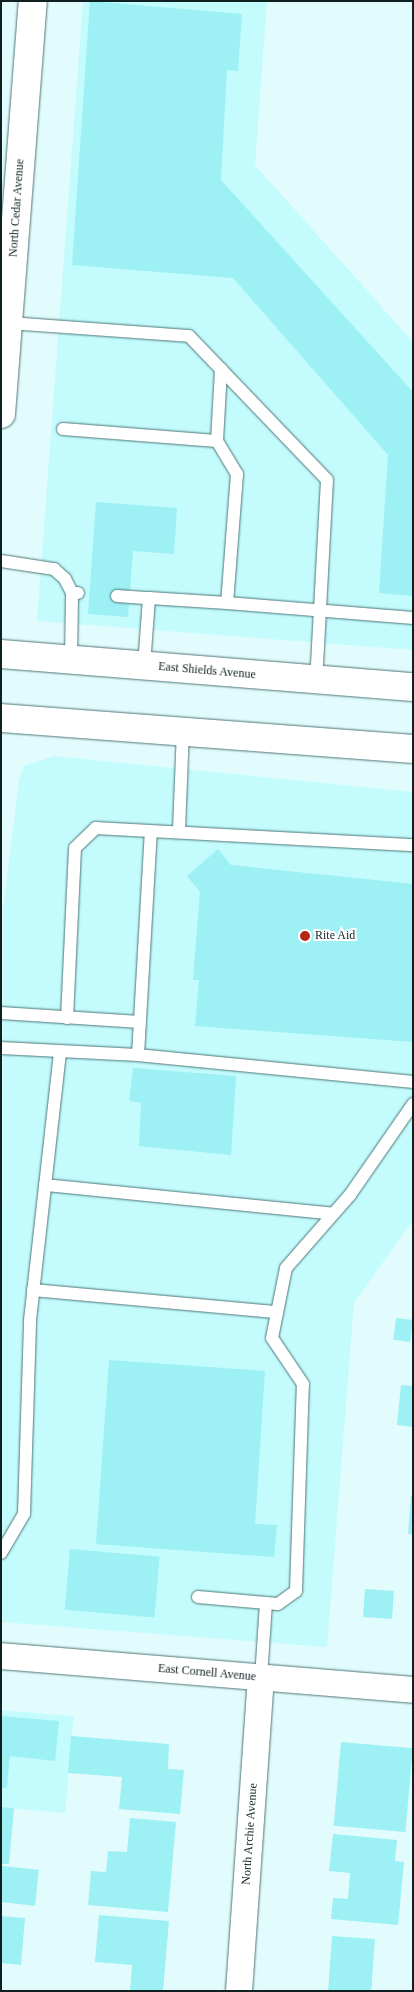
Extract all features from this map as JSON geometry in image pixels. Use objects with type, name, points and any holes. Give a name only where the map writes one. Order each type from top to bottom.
[{"type":"main road","name":"North Cedar Avenue","points":[[1,414],[5,320],[33,1]]},
{"type":"main road","name":"East Shields Avenue","points":[[1,654],[413,687]]},
{"type":"main road","points":[[1,718],[413,749]]},
{"type":"street","name":"East Cornell Avenue","points":[[1,1656],[413,1690]]},
{"type":"street","name":"North Archie Avenue","points":[[239,1991],[261,1678]]},
{"type":"lane","points":[[5,320],[189,336],[327,480],[316,680]]},
{"type":"lane","points":[[221,369],[217,441],[236,474],[227,603]]},
{"type":"lane","points":[[62,429],[217,441]]},
{"type":"lane","points":[[1,561],[54,569],[65,579],[75,593],[71,660]]},
{"type":"lane","points":[[117,596],[413,618]]},
{"type":"lane","points":[[144,666],[149,598]]},
{"type":"lane","points":[[178,830],[183,731]]},
{"type":"lane","points":[[67,1018],[74,848],[96,828],[151,831],[178,830],[413,844]]},
{"type":"lane","points":[[138,1055],[151,831]]},
{"type":"lane","points":[[1,1013],[140,1022]]},
{"type":"lane","points":[[1,1048],[60,1054],[138,1055],[413,1082]]},
{"type":"lane","points":[[1,1553],[24,1514],[33,1290],[60,1054]]},
{"type":"lane","points":[[198,1598],[278,1604],[296,1591],[301,1531],[303,1384],[272,1338],[286,1268],[333,1214],[413,1104]]},
{"type":"lane","points":[[45,1185],[333,1214]]},
{"type":"lane","points":[[33,1290],[277,1312]]},
{"type":"lane","points":[[261,1678],[266,1603]]},
{"type":"shaded area","points":[[83,1],[267,1],[255,165],[413,342],[413,650],[37,621]]},
{"type":"shaded area","points":[[54,756],[413,792],[413,1220],[354,1303],[327,1647],[1,1622],[3,909],[19,781],[24,766]]},
{"type":"shaded area","points":[[1,1710],[74,1716],[65,1813],[1,1807]]},
{"type":"building","points":[[90,1],[242,14],[238,71],[227,70],[221,180],[413,392],[413,596],[379,593],[388,455],[233,278],[72,265]]},
{"type":"building","points":[[96,502],[177,508],[174,554],[133,551],[128,617],[88,614]]},
{"type":"building","name":"Rite Aid","points":[[218,849],[231,865],[413,884],[413,1042],[195,1026],[199,980],[193,980],[200,892],[187,876]]},
{"type":"building","points":[[133,1068],[236,1076],[231,1155],[139,1146],[141,1103],[129,1101]]},
{"type":"building","points":[[396,1318],[413,1320],[410,1342],[393,1340]]},
{"type":"building","points":[[109,1360],[265,1371],[255,1524],[277,1525],[274,1557],[96,1544]]},
{"type":"building","points":[[401,1385],[413,1386],[413,1427],[397,1425]]},
{"type":"building","points":[[411,1496],[413,1496],[413,1534],[408,1534]]},
{"type":"building","points":[[70,1549],[160,1557],[154,1618],[65,1610]]},
{"type":"building","points":[[365,1589],[394,1591],[392,1619],[363,1617]]},
{"type":"building","points":[[1,1716],[59,1721],[55,1761],[10,1756],[7,1788],[1,1788]]},
{"type":"building","points":[[71,1736],[169,1744],[168,1769],[184,1770],[180,1814],[119,1809],[122,1777],[68,1773]]},
{"type":"building","points":[[341,1742],[413,1748],[405,1832],[334,1826]]},
{"type":"building","points":[[1,1807],[14,1808],[9,1864],[1,1864]]},
{"type":"building","points":[[130,1818],[176,1822],[168,1912],[88,1905],[91,1871],[106,1872],[108,1851],[127,1852]]},
{"type":"building","points":[[333,1834],[397,1840],[395,1861],[404,1862],[398,1925],[331,1919],[333,1898],[348,1899],[350,1873],[329,1871]]},
{"type":"building","points":[[2,1866],[39,1870],[35,1906],[1,1902]]},
{"type":"building","points":[[99,1915],[169,1921],[163,1991],[130,1991],[132,1965],[95,1962]]},
{"type":"building","points":[[1,1916],[25,1918],[21,1965],[1,1963]]},
{"type":"building","points":[[332,1936],[375,1939],[371,1991],[328,1991]]},
{"type":"place","name":"Rite Aid","points":[[305,936]]}]
